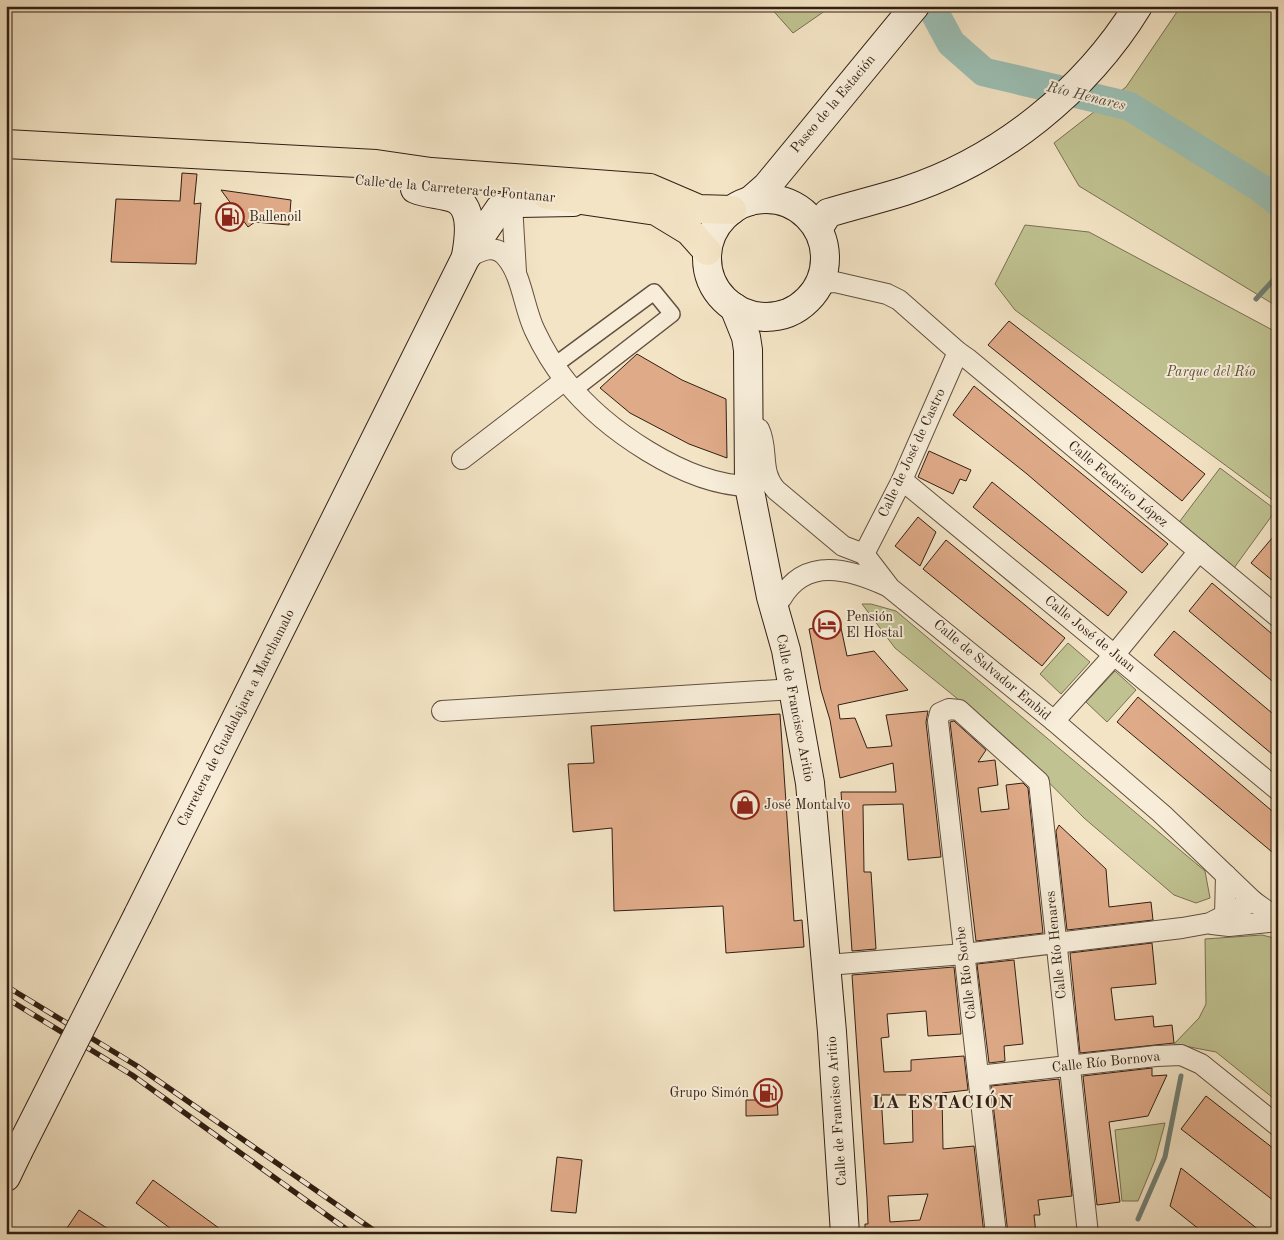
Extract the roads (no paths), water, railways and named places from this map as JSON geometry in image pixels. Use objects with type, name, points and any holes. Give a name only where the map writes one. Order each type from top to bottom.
[{"type":"main road","name":"Paseo de la Estación","points":[[741,206],[767,186],[836,100],[916,6]]},
{"type":"main road","points":[[818,229],[828,213],[906,190],[960,168],[1008,140],[1039,117],[1076,84],[1103,56],[1138,6]]},
{"type":"main road","name":"Calle de la Carretera de Fontanar","points":[[6,144],[376,164],[431,172],[650,188],[699,210],[741,206]]},
{"type":"main road","name":"Calle de la Carretera de Fontanar","points":[[158,153],[219,166],[415,189],[517,192],[578,202],[656,211],[689,231],[707,251]]},
{"type":"main road","points":[[415,189],[454,199],[460,203],[468,220],[470,231],[465,259]]},
{"type":"main road","points":[[762,198],[781,200],[798,208],[818,229],[825,255],[823,275],[814,293],[799,307],[781,315],[761,317],[734,307],[725,300],[713,284],[708,265],[707,251],[715,228],[741,206],[762,198]]},
{"type":"main road","points":[[465,259],[496,212],[512,204],[578,202]]},
{"type":"main road","name":"Carretera de Guadalajara a Marchamalo","points":[[6,1177],[465,259]]},
{"type":"main road","name":"Calle de Francisco Aritio","points":[[734,307],[746,337],[748,350],[749,486],[771,597],[786,650],[810,783],[826,964],[845,1234]]},
{"type":"main road","points":[[781,315],[770,330],[761,355],[759,429],[760,487],[781,599],[786,650]]},
{"type":"street","points":[[512,204],[516,274]]},
{"type":"street","points":[[465,259],[486,249],[493,249],[507,257],[516,274],[535,331],[565,378],[622,434],[672,465],[720,483],[749,486]]},
{"type":"street","name":"Calle Federico López","points":[[817,286],[835,282],[887,294],[899,300],[958,352],[968,358],[1278,617]]},
{"type":"street","points":[[462,459],[565,378],[654,292],[672,314],[565,378]]},
{"type":"street","name":"Calle de José de Castro","points":[[864,554],[902,480],[958,352]]},
{"type":"street","name":"Calle de Salvador Embid","points":[[759,429],[765,471],[770,483],[843,546],[864,554],[890,588],[1054,721],[1162,814],[1253,901],[1278,920]]},
{"type":"street","name":"Calle José de Juan","points":[[902,480],[1278,790]]},
{"type":"street","points":[[1054,721],[1115,654],[1199,551]]},
{"type":"street","points":[[781,599],[796,579],[808,572],[844,572],[863,576],[890,588]]},
{"type":"street","points":[[442,711],[794,689]]},
{"type":"street","name":"Calle Río Henares","points":[[940,713],[950,709],[959,710],[1039,782],[1088,1234]]},
{"type":"street","name":"Calle Río Sorbe","points":[[940,713],[938,721],[996,1234]]},
{"type":"street","points":[[1218,920],[1226,875]]},
{"type":"street","points":[[826,964],[964,954],[1218,920],[1253,901]]},
{"type":"street","points":[[1218,920],[1229,926],[1278,920]]},
{"type":"street","name":"Calle Río Bornova","points":[[978,1076],[1156,1056],[1181,1055],[1201,1064],[1278,1126]]},
{"type":"waterway","name":"Río Henares","points":[[931,6],[951,43],[984,72],[1129,106],[1262,189],[1278,202]]},
{"type":"waterway","points":[[1256,299],[1278,275]]},
{"type":"waterway","points":[[1138,1219],[1165,1157],[1181,1076]]},
{"type":"railway","points":[[6,986],[137,1066],[379,1234]]},
{"type":"railway","points":[[6,998],[132,1075],[353,1234]]},
{"type":"place","name":"Ballenoil","points":[[230,217]]},
{"type":"place","name":"Pensión El Hostal","points":[[827,625]]},
{"type":"place","name":"José Montalvo","points":[[745,805]]},
{"type":"place","name":"Grupo Simón","points":[[768,1093]]},
{"type":"district","name":"LA ESTACIÓN","points":[[943,1103]]},
{"type":"park label","name":"Parque del Río","points":[[1211,372]]}]
